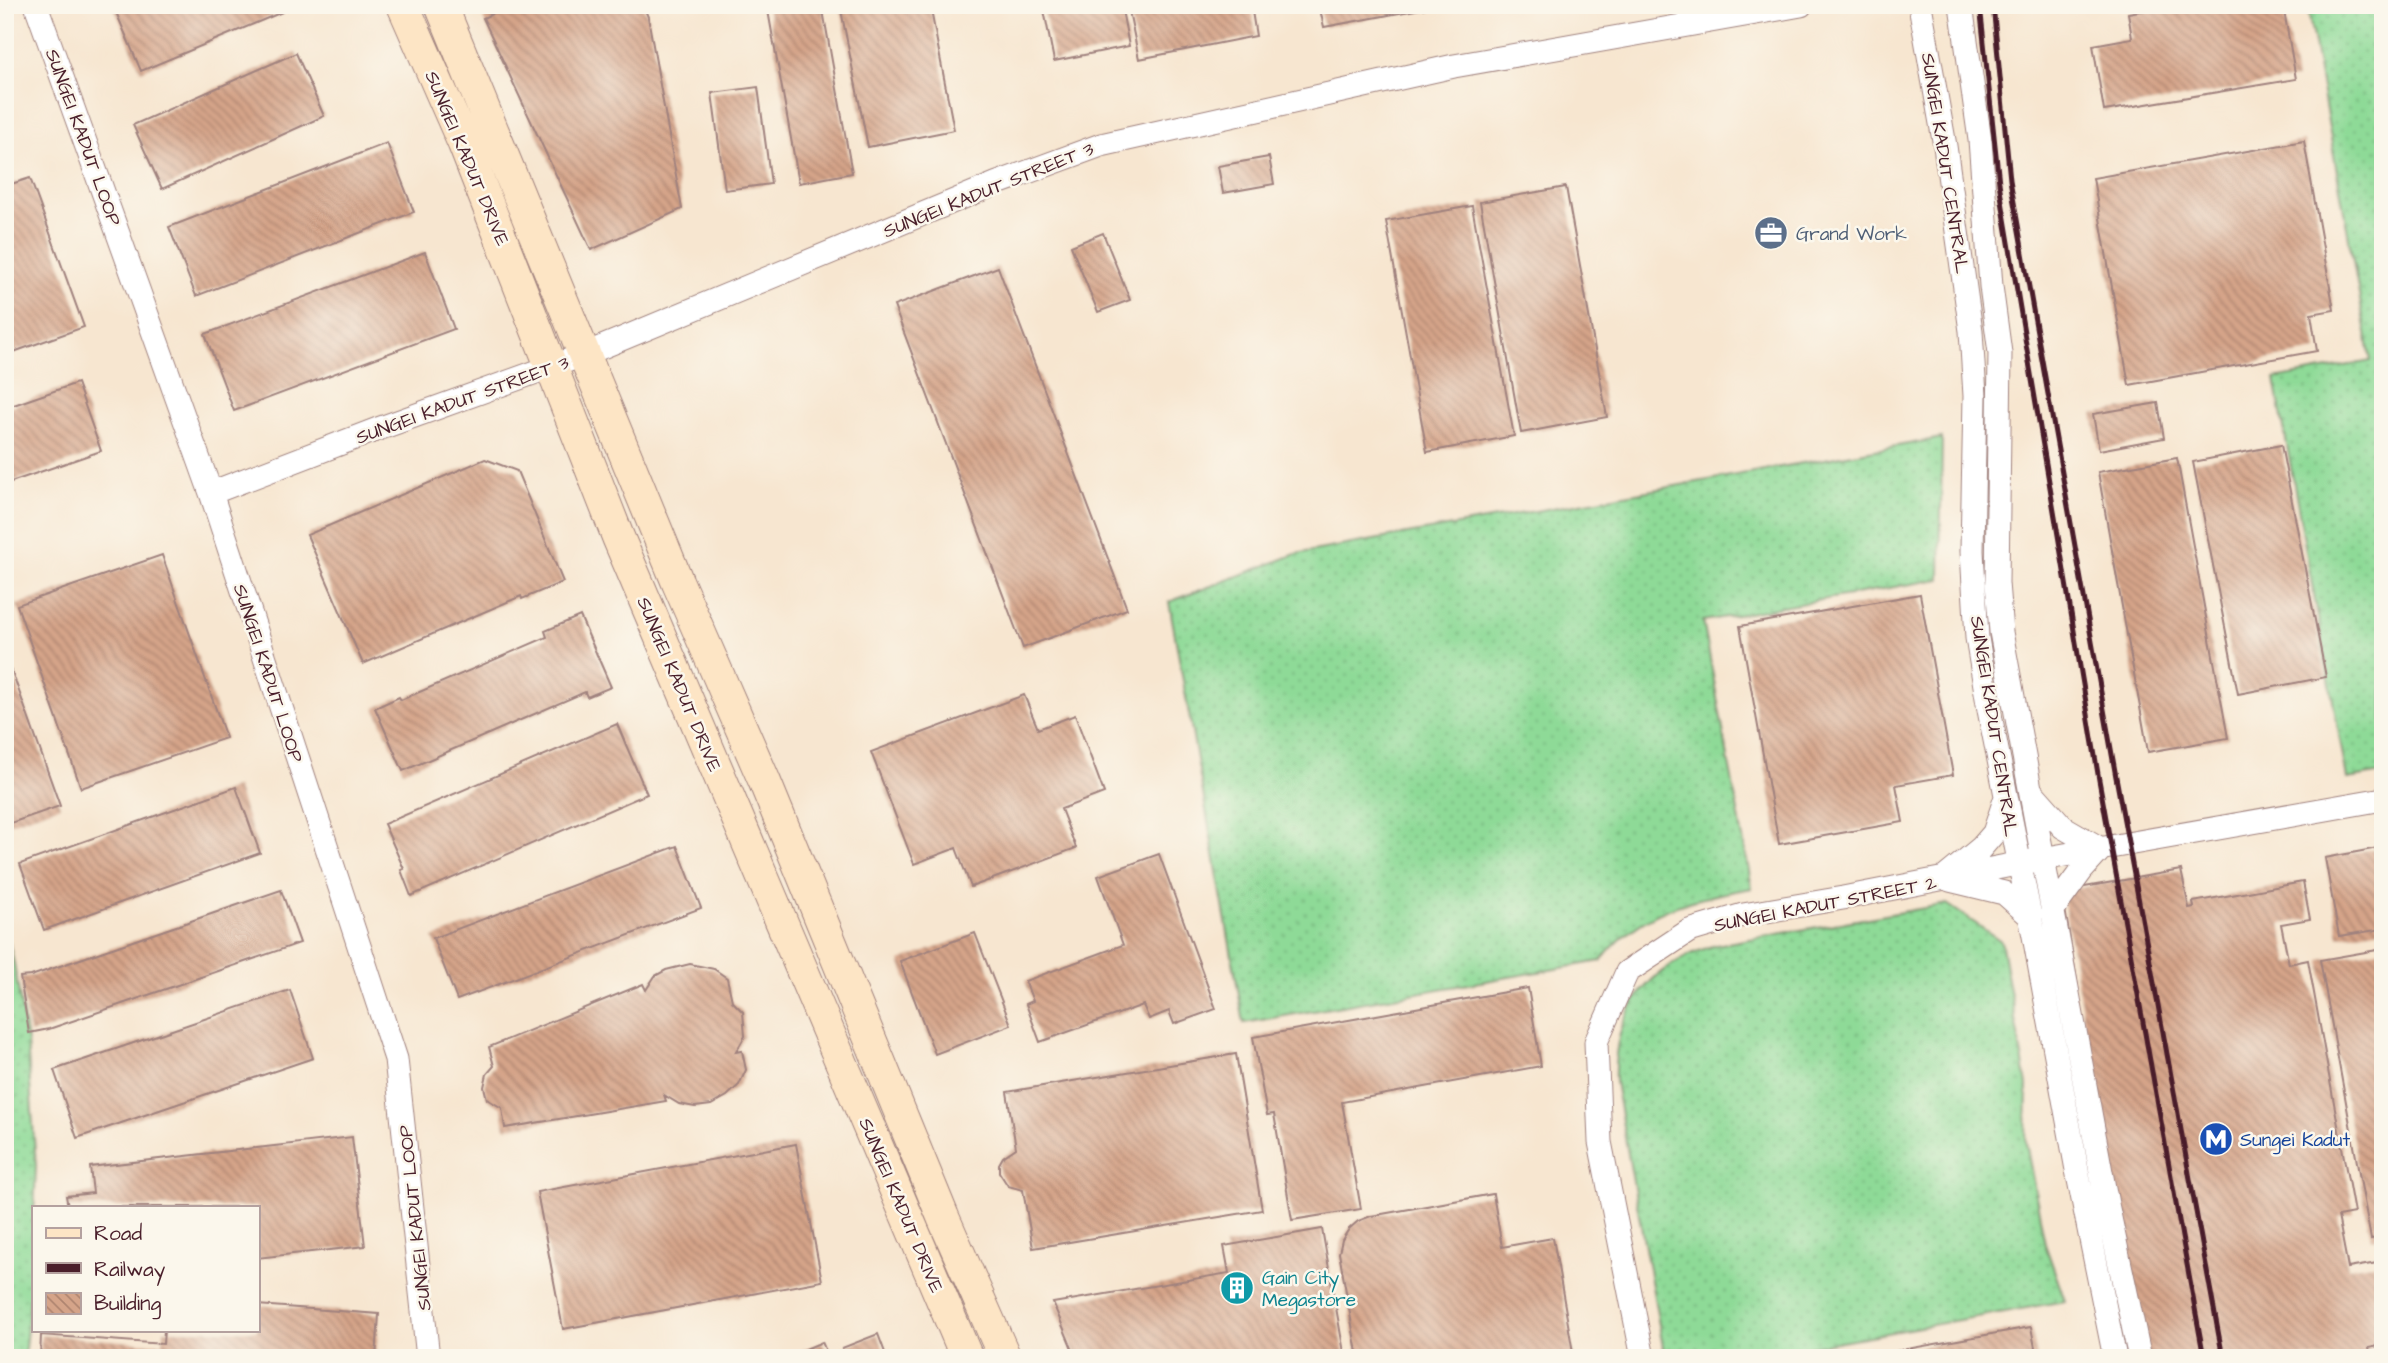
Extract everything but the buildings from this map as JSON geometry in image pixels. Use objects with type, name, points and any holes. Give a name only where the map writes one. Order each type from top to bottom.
[{"type":"main road","name":"SUNGEI KADUT DRIVE","points":[[403,5],[464,144],[618,537],[967,1358]]},
{"type":"main road","name":"SUNGEI KADUT DRIVE","points":[[441,5],[678,583],[764,780],[943,1217],[1005,1358]]},
{"type":"street","name":"SUNGEI KADUT LOOP","points":[[36,5],[211,494],[396,1059],[428,1358]]},
{"type":"street","name":"SUNGEI KADUT STREET 3","points":[[211,494],[378,429],[553,367],[982,190],[1101,145],[1454,66],[1801,5]]},
{"type":"street","name":"SUNGEI KADUT CENTRAL","points":[[1920,5],[1947,158],[1970,319],[1975,396],[1972,551],[1977,638],[2018,863],[2041,914],[2140,1358]]},
{"type":"street","name":"SUNGEI KADUT CENTRAL","points":[[1961,5],[1980,140],[1991,286],[2000,354],[1997,583],[2001,632],[2042,859],[2041,914],[2077,1170],[2115,1358]]},
{"type":"street","points":[[1945,878],[2004,893],[2041,914],[2101,849],[2063,827],[2031,791]]},
{"type":"street","points":[[1945,878],[1981,848],[1994,833],[2005,799]]},
{"type":"street","name":"SUNGEI KADUT STREET 2","points":[[1643,1358],[1600,1142],[1596,1042],[1627,972],[1689,932],[1743,915],[2018,863],[2383,799]]},
{"type":"green space","points":[[2307,5],[2383,5],[2383,773],[2347,779],[2275,379],[2371,361]]},
{"type":"green space","points":[[1942,438],[1940,579],[1703,621],[1752,888],[1688,902],[1650,918],[1632,929],[1601,961],[1244,1023],[1169,602],[1296,554]]},
{"type":"green space","points":[[1947,904],[2001,941],[2027,1085],[2026,1143],[2045,1244],[2065,1301],[1747,1358],[1665,1358],[1615,1082],[1620,1033],[1639,994],[1654,978],[1672,965],[1716,945]]},
{"type":"green space","points":[[5,926],[27,1042],[36,1166],[34,1206],[32,1206],[31,1288],[24,1358],[5,1358]]},
{"type":"railway","points":[[1980,5],[1999,183],[2099,780],[2204,1358]]},
{"type":"railway","points":[[1993,5],[2010,180],[2223,1358]]},
{"type":"place","name":"Grand Work","points":[[1771,233]]},
{"type":"place","name":"Sungei Kadut","points":[[2216,1139]]},
{"type":"place","name":"Gain City Megastore","points":[[1237,1288]]}]
